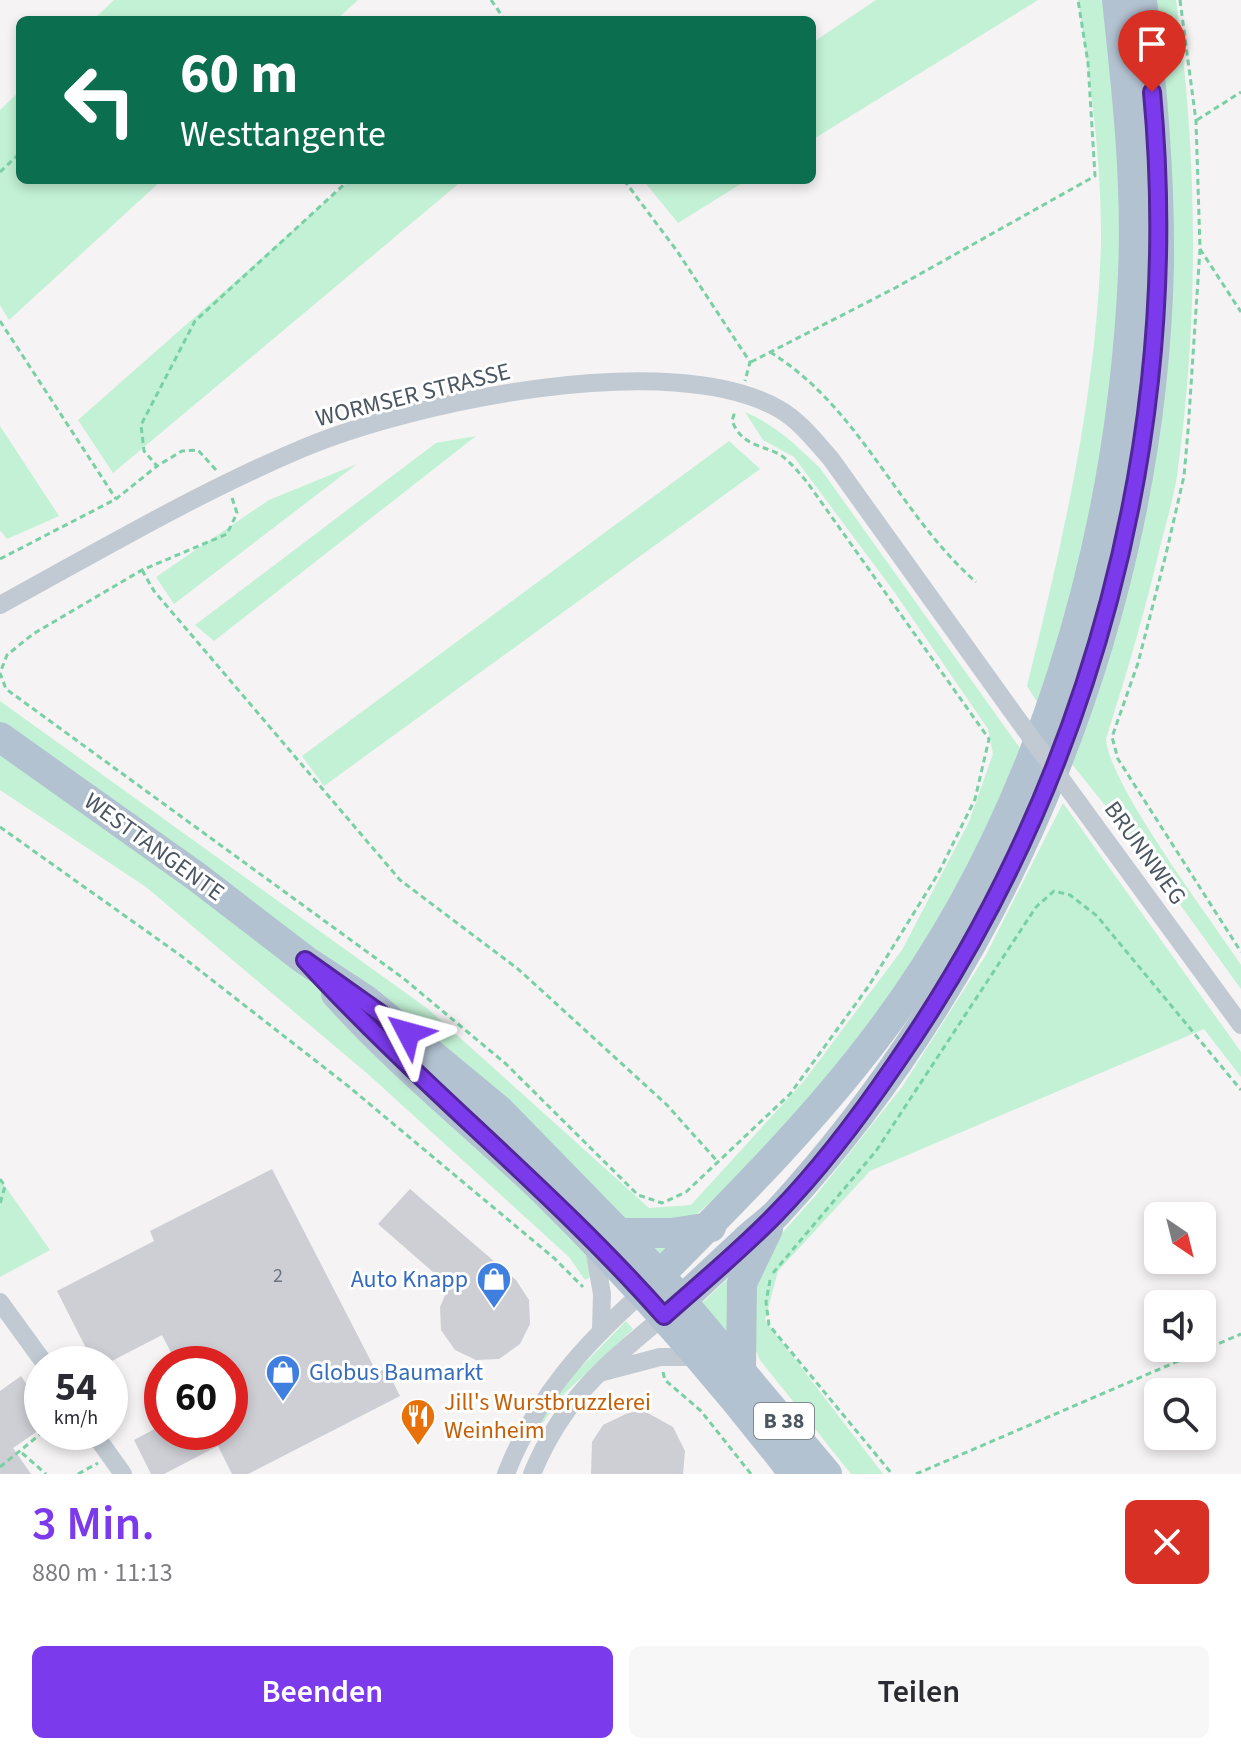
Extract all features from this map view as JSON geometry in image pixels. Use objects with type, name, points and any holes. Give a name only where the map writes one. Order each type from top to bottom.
[{"type":"main road","points":[[652,1284],[711,1227],[834,1090],[883,1028],[925,965],[982,865],[1050,707],[1102,526],[1127,360],[1133,271],[1132,165],[1117,0]]},
{"type":"main road","points":[[673,1308],[774,1216],[872,1097],[930,1014],[968,948],[1034,815],[1091,663],[1125,540],[1152,361],[1159,265],[1157,152],[1142,0]]},
{"type":"main road","name":"WESTTANGENTE","points":[[0,737],[197,877],[305,960],[366,1000],[499,1110],[607,1237],[673,1308],[741,1368],[827,1474]]},
{"type":"main road","points":[[741,1368],[742,1283],[774,1216]]},
{"type":"main road","points":[[607,1237],[711,1227]]},
{"type":"main road","name":"WESTTANGENTE","points":[[673,1308],[699,1357],[794,1474]]},
{"type":"street","name":"WORMSER STRASSE","points":[[0,605],[225,493],[305,447],[375,424],[530,390],[668,382],[741,393],[779,409],[804,428],[831,459],[1011,710]]},
{"type":"street","name":"BRUNNWEG","points":[[1011,710],[1241,1025]]},
{"type":"street","points":[[601,1330],[607,1237]]},
{"type":"street","points":[[506,1474],[528,1422],[546,1394],[601,1330],[652,1284]]},
{"type":"street","points":[[0,1302],[32,1346]]},
{"type":"street","points":[[532,1474],[547,1437],[565,1409],[596,1374],[673,1308]]},
{"type":"street","points":[[596,1374],[660,1357],[699,1357]]},
{"type":"street","points":[[106,1450],[123,1474]]},
{"type":"path","points":[[750,362],[895,288],[1095,176],[1092,109],[1076,0]]},
{"type":"path","points":[[1180,0],[1196,121],[1200,249],[1184,476],[1138,663],[1112,737],[1118,759],[1241,952]]},
{"type":"path","points":[[1196,121],[1241,92]]},
{"type":"path","points":[[0,172],[16,157]]},
{"type":"path","points":[[157,466],[144,451],[141,425],[195,321],[345,184]]},
{"type":"path","points":[[627,184],[677,251],[750,362],[746,380]]},
{"type":"path","points":[[1200,249],[1241,312]]},
{"type":"path","points":[[0,321],[116,499]]},
{"type":"path","points":[[770,352],[800,370],[860,435],[946,556],[976,582]]},
{"type":"path","points":[[0,559],[116,499],[157,466],[182,451],[198,450],[208,458],[237,513],[227,534],[142,570],[33,634],[7,655],[0,673],[6,689],[20,703],[403,978],[506,1064],[638,1195],[650,1201],[675,1200],[790,1094],[868,987],[938,874],[975,799],[989,739],[807,482],[781,455],[738,436],[732,421],[738,403]]},
{"type":"path","points":[[142,570],[173,614],[400,880],[518,969],[666,1104],[718,1162]]},
{"type":"path","points":[[0,827],[180,955],[348,1086],[554,1258],[587,1291]]},
{"type":"path","points":[[892,1474],[769,1325],[766,1302],[771,1276],[876,1151],[1036,907],[1054,891],[1070,895],[1097,916],[1241,1090]]},
{"type":"path","points":[[0,1179],[5,1186],[0,1204]]},
{"type":"path","points":[[916,1474],[1241,1334]]},
{"type":"path","points":[[660,1357],[665,1380],[701,1411],[751,1474]]},
{"type":"path","points":[[0,1467],[24,1449]]},
{"type":"path","points":[[21,1452],[46,1474]]},
{"type":"path","points":[[78,1474],[101,1461]]},
{"type":"green space","points":[[114,0],[358,0],[340,16],[97,16]]},
{"type":"green space","points":[[876,0],[1038,0],[816,138],[816,40]]},
{"type":"green space","points":[[1078,0],[1104,0],[1125,208],[1107,467],[1041,708],[1027,686],[1076,466],[1093,355],[1101,243],[1100,182]]},
{"type":"green space","points":[[1156,0],[1176,0],[1189,119],[1193,238],[1189,357],[1174,494],[1142,619],[1106,739],[1111,760],[1142,819],[1241,965],[1241,989],[1137,845],[1071,763],[1172,184]]},
{"type":"green space","points":[[16,95],[16,184],[158,184],[9,320],[0,305],[0,110]]},
{"type":"green space","points":[[345,184],[458,184],[113,473],[78,420]]},
{"type":"green space","points":[[646,184],[741,184],[678,223]]},
{"type":"green space","points":[[745,412],[776,429],[820,468],[1022,751],[1001,806],[882,1018],[739,1176],[697,1214],[680,1240],[662,1258],[626,1256],[585,1280],[569,1257],[369,1075],[146,887],[0,790],[0,701],[428,1009],[649,1208],[691,1205],[804,1081],[902,950],[969,822],[993,754],[988,729],[893,590],[794,457],[763,440]]},
{"type":"green space","points":[[0,426],[59,516],[7,539],[0,530]]},
{"type":"green space","points":[[476,436],[214,641],[195,625],[436,443]]},
{"type":"green space","points":[[729,441],[760,469],[324,786],[302,756]]},
{"type":"green space","points":[[357,464],[174,604],[156,577],[269,500]]},
{"type":"green space","points":[[1063,803],[1241,1052],[1241,1077],[1204,1029],[870,1171],[778,1271],[765,1320],[883,1474],[851,1474],[760,1360],[748,1333],[760,1258],[816,1195],[902,1087],[986,955]]},
{"type":"green space","points":[[0,1179],[50,1250],[0,1277]]},
{"type":"green space","points":[[737,1270],[735,1341],[702,1303]]},
{"type":"green space","points":[[626,1321],[633,1329],[565,1393],[542,1424],[538,1421],[556,1393]]},
{"type":"building","points":[[272,1169],[377,1373],[386,1368],[400,1396],[248,1474],[232,1474],[220,1450],[248,1450],[248,1346],[168,1346],[162,1335],[128,1353],[128,1346],[85,1346],[57,1291],[154,1241],[150,1231]]},
{"type":"building","points":[[410,1189],[516,1280],[529,1300],[530,1324],[520,1344],[499,1359],[476,1360],[455,1350],[441,1330],[440,1307],[449,1286],[378,1224]]},
{"type":"building","points":[[21,1376],[24,1380],[24,1440],[13,1448],[31,1474],[0,1474],[0,1391]]},
{"type":"building","points":[[630,1412],[646,1412],[673,1427],[685,1451],[683,1474],[591,1474],[592,1442],[603,1425]]},
{"type":"building","points":[[144,1435],[144,1450],[210,1450],[164,1474],[151,1474],[134,1440]]},
{"type":"place","name":"Auto Knapp","points":[[494,1310]]},
{"type":"place","name":"Globus Baumarkt","points":[[283,1403]]},
{"type":"place","name":"Jill's Wurstbruzzlerei Weinheim","points":[[418,1447]]},
{"type":"route","points":[[408,1033],[366,1000],[305,960],[358,1020],[542,1189],[664,1316],[774,1216],[827,1155],[930,1014],[968,948],[1034,815],[1067,735],[1091,663],[1125,540],[1152,361],[1159,265],[1157,152],[1152,92]]}]
